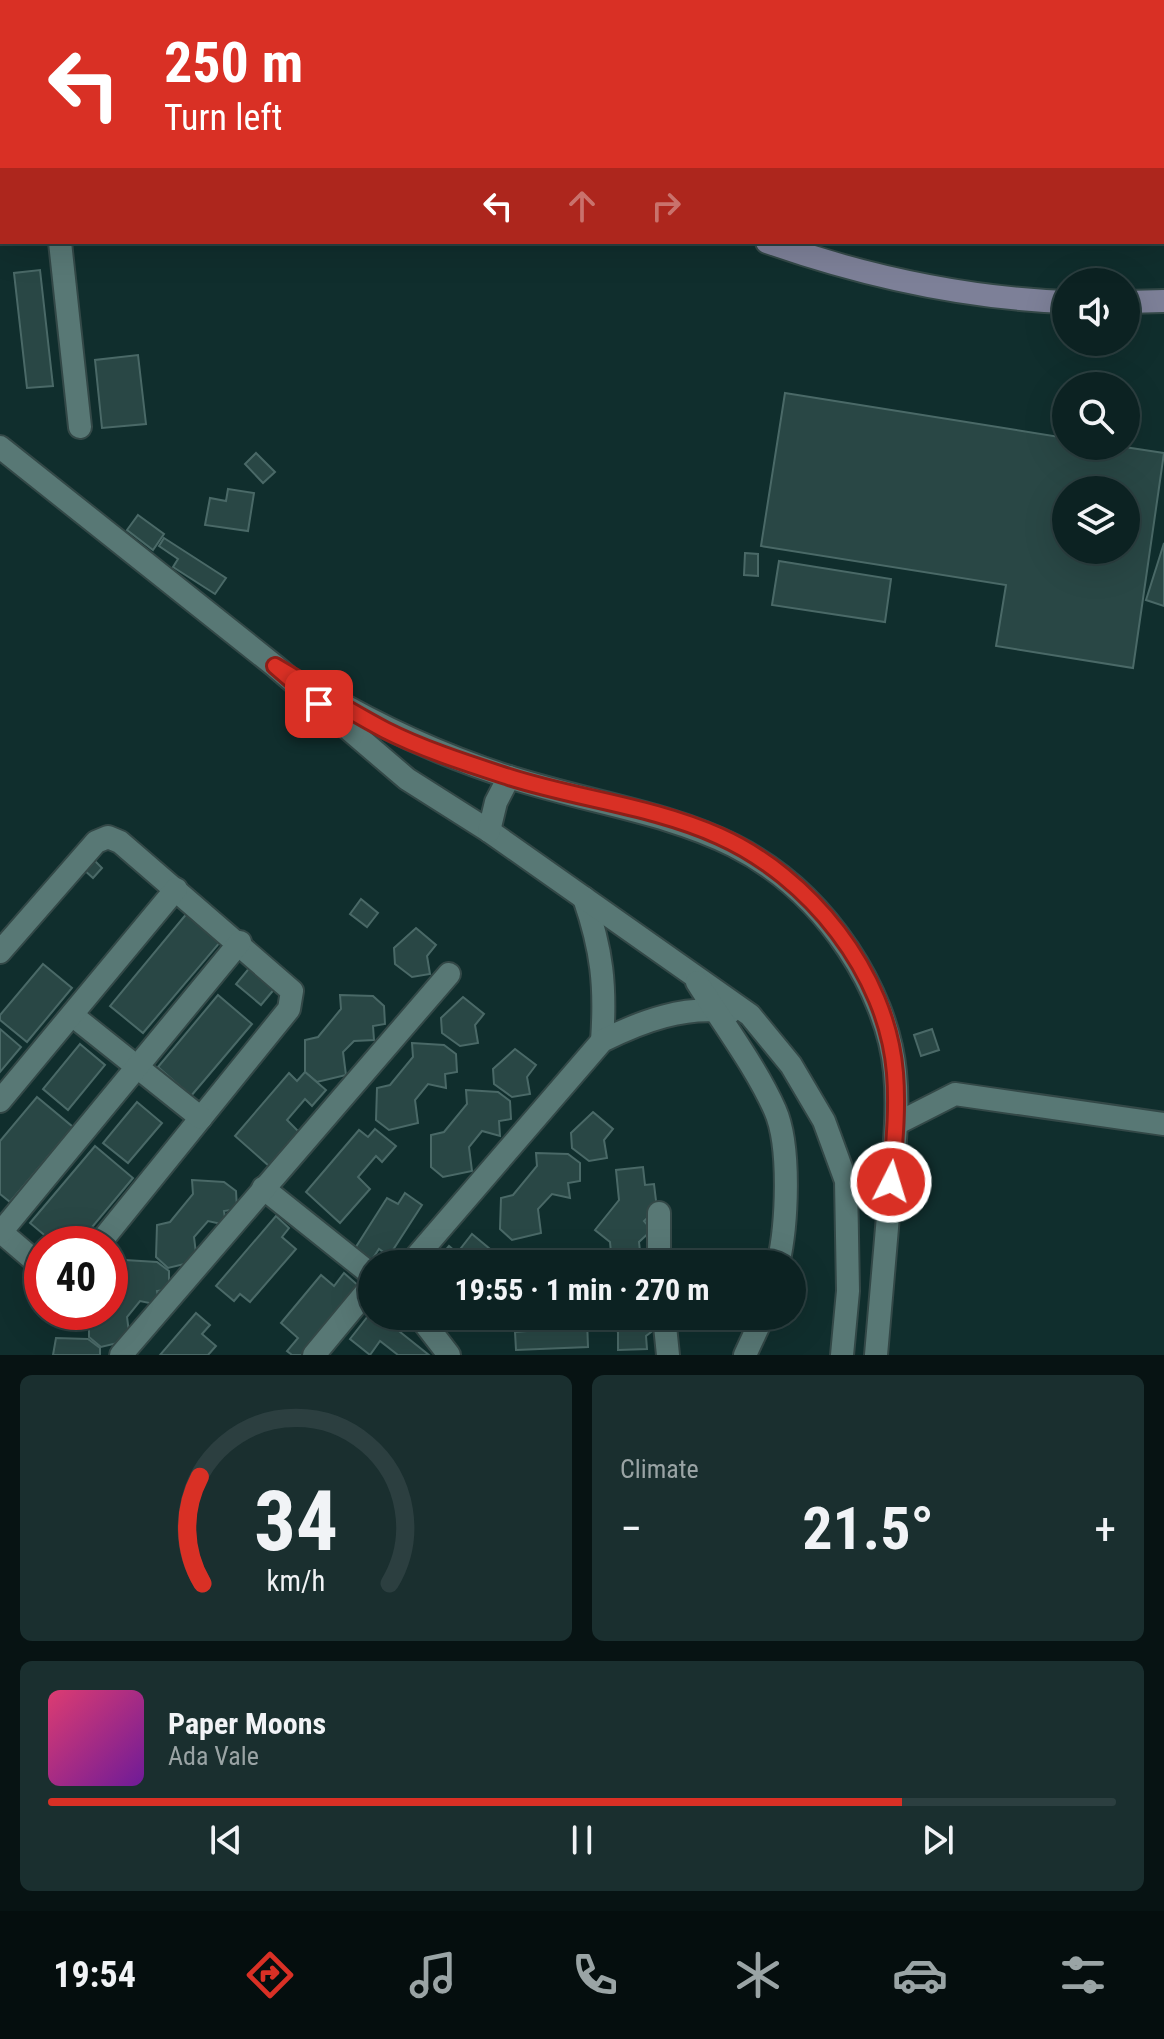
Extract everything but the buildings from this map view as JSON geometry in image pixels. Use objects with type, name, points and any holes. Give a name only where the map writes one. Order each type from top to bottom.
[{"type":"main road","points":[[773,244],[822,261],[931,288],[1052,301]]},
{"type":"main road","points":[[1140,302],[1164,301]]},
{"type":"street","points":[[60,244],[80,427]]},
{"type":"street","points":[[0,447],[275,666],[407,779],[489,831],[750,1015],[791,1065],[824,1121],[846,1181],[848,1291],[842,1355]]},
{"type":"street","points":[[275,666],[387,731],[509,777],[651,813],[720,836],[781,873],[827,917],[861,969],[883,1018],[895,1070],[896,1124],[876,1355]]},
{"type":"street","points":[[489,831],[496,802],[509,777]]},
{"type":"street","points":[[0,952],[101,839],[120,842],[289,985],[293,997],[289,1009],[114,1226]]},
{"type":"street","points":[[0,1101],[176,889]]},
{"type":"street","points":[[584,898],[601,956],[606,992],[602,1041]]},
{"type":"street","points":[[24,1252],[0,1231],[240,942]]},
{"type":"street","points":[[121,1355],[449,974]]},
{"type":"street","points":[[692,974],[776,1111],[786,1175],[782,1250]]},
{"type":"street","points":[[422,1250],[602,1041],[636,1024],[674,1013],[714,1009],[750,1015]]},
{"type":"street","points":[[72,1015],[201,1118]]},
{"type":"street","points":[[896,1124],[955,1094],[1164,1124]]},
{"type":"street","points":[[263,1188],[358,1264]]},
{"type":"street","points":[[659,1213],[659,1250]]},
{"type":"street","points":[[314,1355],[358,1302]]},
{"type":"street","points":[[430,1330],[449,1355]]},
{"type":"street","points":[[665,1330],[668,1355]]},
{"type":"street","points":[[745,1355],[757,1330]]},
{"type":"route","points":[[319,704],[275,666],[387,731],[509,777],[651,813],[720,836],[781,873],[827,917],[861,969],[883,1018],[895,1070],[896,1124],[891,1182]]}]
